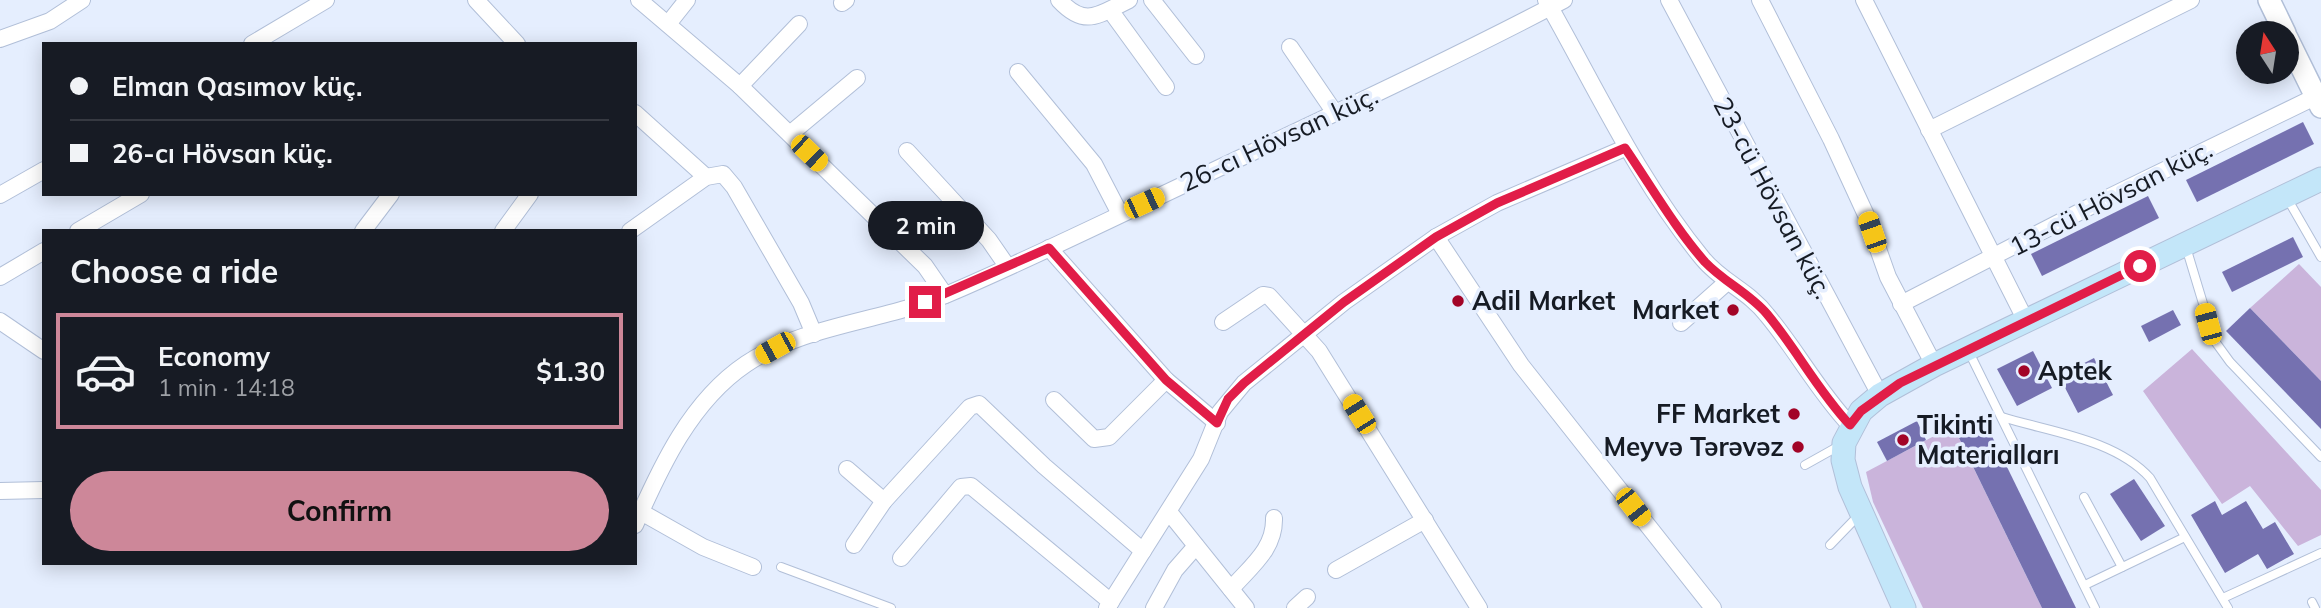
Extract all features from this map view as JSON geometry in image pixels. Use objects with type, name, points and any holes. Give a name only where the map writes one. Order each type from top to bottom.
[{"type":"main road","points":[[1904,608],[1845,472],[1847,434],[1861,411],[1880,395],[1934,365],[2321,179]]},
{"type":"street","points":[[0,40],[50,20],[82,0]]},
{"type":"street","points":[[255,42],[327,0]]},
{"type":"street","points":[[476,0],[515,42]]},
{"type":"street","points":[[639,0],[740,86],[790,134],[925,266],[944,295]]},
{"type":"street","points":[[668,24],[687,0]]},
{"type":"street","points":[[1059,0],[1077,15],[1087,18],[1129,0]]},
{"type":"street","points":[[1152,0],[1196,56]]},
{"type":"street","name":"23-cü Hövsan küç.","points":[[1669,0],[1880,395]]},
{"type":"street","points":[[1760,0],[1831,139],[1901,304],[1934,365]]},
{"type":"street","points":[[1864,0],[2026,321]]},
{"type":"street","points":[[1929,130],[2190,0]]},
{"type":"street","points":[[2269,0],[2279,21]]},
{"type":"street","points":[[1554,2],[1625,148],[1684,234],[1726,283],[1748,297],[1768,315],[1847,434]]},
{"type":"street","name":"26-cı Hövsan küç.","points":[[639,511],[686,426],[724,381],[775,348],[944,295],[1335,114],[1554,2]]},
{"type":"street","points":[[1110,10],[1166,87]]},
{"type":"street","points":[[740,86],[799,24]]},
{"type":"street","points":[[1290,47],[1335,114]]},
{"type":"street","points":[[2300,63],[2319,99]]},
{"type":"street","points":[[1018,72],[1094,164],[1121,214]]},
{"type":"street","points":[[790,134],[857,78]]},
{"type":"street","name":"13-cü Hövsan küç.","points":[[1901,304],[2097,203],[2319,99]]},
{"type":"street","points":[[637,115],[706,177]]},
{"type":"street","points":[[901,558],[961,487],[971,486],[1109,605],[1201,459],[1228,399],[1304,333],[1436,237],[1497,203],[1625,148]]},
{"type":"street","points":[[908,151],[989,240],[1007,266]]},
{"type":"street","points":[[0,195],[42,171]]},
{"type":"street","points":[[633,229],[706,177],[723,174],[734,187],[801,303],[814,334]]},
{"type":"street","points":[[81,229],[138,196]]},
{"type":"street","points":[[365,229],[389,196]]},
{"type":"street","points":[[504,229],[529,196]]},
{"type":"street","points":[[1436,237],[1521,365],[1713,608]]},
{"type":"street","points":[[1049,248],[1166,380],[1217,423]]},
{"type":"street","points":[[0,277],[42,252]]},
{"type":"street","points":[[1681,323],[1726,283]]},
{"type":"street","points":[[1223,322],[1264,295],[1269,296],[1304,333],[1319,351],[1479,608]]},
{"type":"street","points":[[0,321],[42,350]]},
{"type":"street","points":[[1054,400],[1094,439],[1102,440],[1109,438],[1166,380]]},
{"type":"street","points":[[854,545],[884,501],[971,407],[979,404],[1044,466],[1143,551]]},
{"type":"street","points":[[847,469],[884,501]]},
{"type":"street","points":[[0,491],[42,490]]},
{"type":"street","points":[[639,511],[710,550],[753,568]]},
{"type":"street","points":[[1169,512],[1231,589],[1241,606]]},
{"type":"street","points":[[1231,589],[1270,546],[1275,534],[1274,518]]},
{"type":"street","points":[[1336,570],[1425,520]]},
{"type":"street","points":[[1154,608],[1175,570],[1196,546]]},
{"type":"lane","points":[[2286,196],[2321,257]]},
{"type":"lane","points":[[2186,244],[2214,340],[2230,362],[2321,457]]},
{"type":"lane","points":[[1968,349],[2095,608]]},
{"type":"lane","points":[[2002,417],[2109,449],[2139,466],[2150,478],[2228,608]]},
{"type":"lane","points":[[1805,465],[1847,434]]},
{"type":"lane","points":[[2084,497],[2122,567]]},
{"type":"lane","points":[[1830,545],[1861,513]]},
{"type":"lane","points":[[2085,585],[2185,537]]},
{"type":"lane","points":[[2223,597],[2321,553]]},
{"type":"lane","points":[[781,567],[891,608]]},
{"type":"shaded area","points":[[2299,264],[2321,287],[2321,381],[2250,308]]},
{"type":"shaded area","points":[[2192,349],[2321,490],[2321,535],[2298,546],[2250,486],[2222,504],[2143,391]]},
{"type":"shaded area","points":[[1953,426],[2042,608],[1923,608],[1873,502],[1866,472]]},
{"type":"building","points":[[2303,122],[2314,144],[2197,202],[2186,180]]},
{"type":"building","points":[[2148,196],[2159,218],[2042,276],[2031,254]]},
{"type":"building","points":[[2293,237],[2303,257],[2232,292],[2222,272]]},
{"type":"building","points":[[2250,308],[2321,381],[2321,429],[2226,331]]},
{"type":"building","points":[[2173,310],[2181,325],[2149,342],[2141,326]]},
{"type":"building","points":[[2033,351],[2052,388],[2017,406],[1997,369]]},
{"type":"building","points":[[2094,358],[2113,395],[2078,413],[2059,376]]},
{"type":"building","points":[[1917,421],[1926,440],[1887,461],[1877,442]]},
{"type":"building","points":[[1986,424],[2076,608],[2042,608],[1959,438]]},
{"type":"building","points":[[2134,479],[2165,526],[2141,541],[2110,494]]},
{"type":"building","points":[[2215,501],[2222,515],[2246,501],[2263,529],[2275,522],[2294,554],[2267,569],[2258,554],[2225,573],[2191,515]]},
{"type":"place","name":"Adil Market","points":[[1458,301]]},
{"type":"place","name":"Market","points":[[1733,310]]},
{"type":"place","name":"Aptek","points":[[2024,371]]},
{"type":"place","name":"FF Market","points":[[1794,414]]},
{"type":"place","name":"Tikinti Materialları","points":[[1903,440]]},
{"type":"place","name":"Meyvə Tərəvəz","points":[[1798,447]]},
{"type":"route","points":[[925,302],[1049,248],[1166,380],[1197,409],[1217,423],[1228,399],[1244,383],[1304,333],[1403,259],[1497,203],[1625,148],[1704,261],[1726,283],[1748,297],[1768,315],[1817,388],[1850,425],[1861,411],[1880,395],[1900,383],[2140,266]]}]
